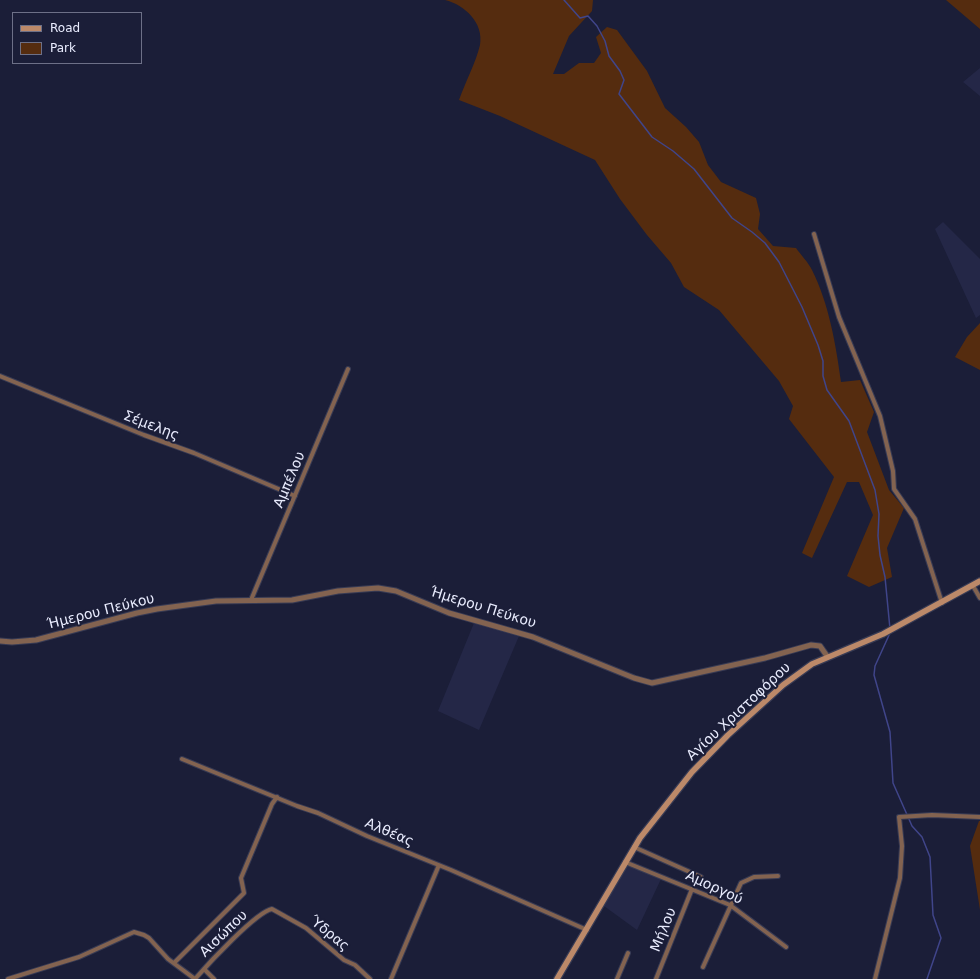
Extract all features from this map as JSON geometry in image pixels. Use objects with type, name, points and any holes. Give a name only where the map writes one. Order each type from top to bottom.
[{"type":"main road","name":"Αγίου Χριστοφόρου","points":[[557,979],[587,930],[634,847],[692,772],[728,735],[801,671],[827,656],[896,627],[980,581]]},
{"type":"street","points":[[814,234],[839,317],[880,416],[893,471],[894,489],[915,518],[923,538],[942,603]]},
{"type":"street","name":"Αμπέλου","points":[[251,600],[348,368]]},
{"type":"street","name":"Σέμελης","points":[[0,376],[139,434],[194,453],[295,496]]},
{"type":"street","points":[[973,586],[980,598]]},
{"type":"street","name":"Ήμερου Πεύκου","points":[[0,641],[18,642],[36,640],[157,609],[216,601],[292,600],[338,591],[369,588],[389,589],[448,613],[533,637],[634,678],[652,683],[765,658],[811,645],[820,646],[827,656]]},
{"type":"street","name":"Αλθέας","points":[[182,758],[277,797],[587,930]]},
{"type":"street","points":[[174,963],[244,893],[241,878],[272,804],[277,797]]},
{"type":"street","points":[[875,979],[900,878],[902,846],[899,817],[980,817]]},
{"type":"street","points":[[634,847],[701,876]]},
{"type":"street","name":"Αμοργού","points":[[626,862],[730,905],[786,947]]},
{"type":"street","points":[[391,979],[439,866]]},
{"type":"street","points":[[702,967],[741,883],[754,877],[778,876]]},
{"type":"street","name":"Μήλου","points":[[656,979],[692,889]]},
{"type":"street","name":"Αισώπου","points":[[195,979],[261,914],[272,909]]},
{"type":"street","name":"Ύδρας","points":[[272,909],[306,928],[344,960],[355,965],[370,979]]},
{"type":"street","points":[[8,979],[78,957],[134,932],[149,938],[174,963],[195,979]]},
{"type":"street","points":[[617,979],[628,953]]},
{"type":"street","points":[[204,969],[214,979]]},
{"type":"shaded area","points":[[980,68],[980,96],[963,82]]},
{"type":"shaded area","points":[[943,222],[980,259],[980,315],[976,318],[935,229]]},
{"type":"shaded area","points":[[474,623],[519,636],[479,730],[438,711]]},
{"type":"shaded area","points":[[628,865],[661,879],[637,930],[604,906]]},
{"type":"green space","points":[[445,0],[593,0],[592,11],[569,36],[553,74],[564,74],[579,63],[594,63],[601,53],[596,37],[607,27],[617,30],[647,71],[665,108],[686,127],[699,142],[708,165],[721,182],[756,198],[760,214],[758,229],[773,246],[796,248],[810,267],[823,297],[834,339],[841,382],[860,380],[874,412],[867,432],[889,490],[904,508],[887,548],[892,577],[869,587],[847,576],[873,515],[859,482],[847,482],[812,558],[802,553],[834,477],[789,419],[793,406],[779,381],[719,310],[684,287],[671,263],[647,235],[620,199],[595,160],[500,116],[459,100],[480,45],[479,29],[472,16],[459,6]]},
{"type":"green space","points":[[946,0],[980,0],[980,29]]},
{"type":"green space","points":[[980,323],[980,370],[955,357],[967,337]]},
{"type":"green space","points":[[980,821],[980,910],[970,846]]},
{"type":"waterway","points":[[564,0],[580,18],[588,16],[597,26],[605,41],[609,56],[620,71],[624,80],[619,94],[652,137],[673,151],[694,169],[732,218],[765,243],[779,262],[802,307],[818,345],[823,361],[823,376],[827,390],[849,421],[875,490],[879,514],[878,536],[880,555],[885,577],[890,629]]},
{"type":"waterway","points":[[890,633],[875,666],[874,675],[890,732],[893,783],[912,826],[922,837],[930,857],[933,915],[941,938],[927,979]]}]
